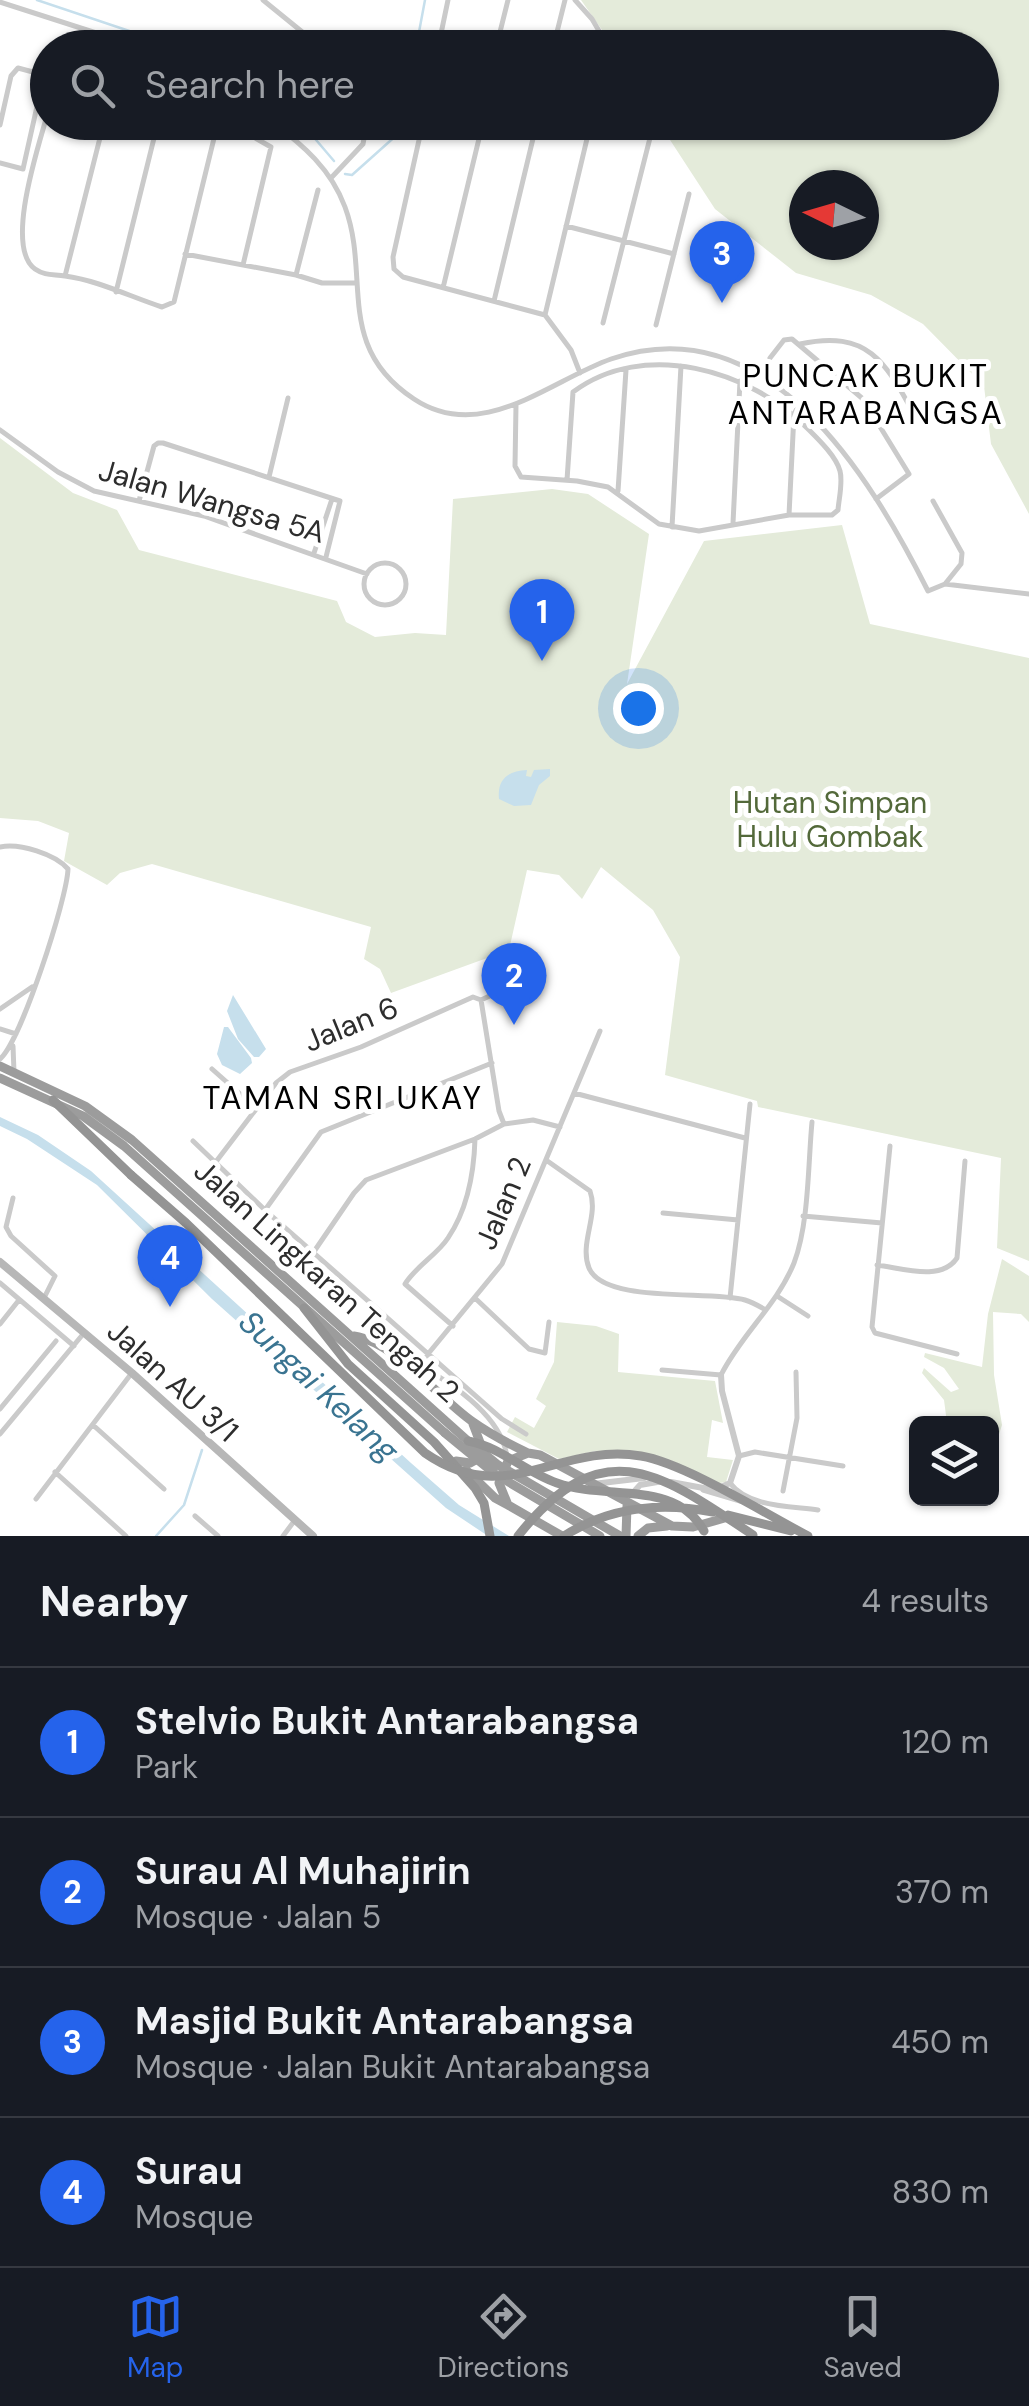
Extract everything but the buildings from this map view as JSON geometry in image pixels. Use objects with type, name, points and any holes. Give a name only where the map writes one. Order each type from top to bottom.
[{"type":"highway","name":"Jalan Lingkaran Tengah 2","points":[[0,1063],[85,1106],[132,1140],[498,1465],[623,1536]]},
{"type":"highway","name":"Jalan Lingkaran Tengah 2","points":[[0,1078],[83,1116],[124,1146],[495,1474],[600,1536]]},
{"type":"highway","points":[[53,1100],[443,1466],[484,1478],[501,1478],[602,1454],[644,1456],[699,1479],[808,1536]]},
{"type":"highway","points":[[304,1308],[348,1364],[495,1498],[557,1535],[608,1515],[662,1506],[704,1510],[808,1536]]},
{"type":"highway","points":[[351,1336],[365,1338],[416,1368],[472,1422],[502,1440],[540,1455],[672,1526]]},
{"type":"highway","points":[[456,1461],[475,1462],[482,1453],[472,1422]]},
{"type":"highway","points":[[468,1441],[489,1444],[562,1485],[592,1493],[661,1497],[676,1502],[698,1520],[705,1536]]},
{"type":"highway","points":[[434,1442],[484,1503],[490,1536]]},
{"type":"highway","points":[[508,1505],[499,1482],[508,1462],[528,1453]]},
{"type":"highway","points":[[518,1536],[558,1492],[593,1475],[630,1471],[674,1484],[755,1535]]},
{"type":"highway","points":[[623,1536],[628,1531],[627,1503]]},
{"type":"highway","points":[[638,1536],[648,1528],[692,1527],[738,1515],[794,1536]]},
{"type":"highway","points":[[528,1536],[529,1517]]},
{"type":"main road","name":"Jalan AU 3/1","points":[[0,1262],[132,1373],[314,1536]]},
{"type":"street","points":[[263,0],[300,30]]},
{"type":"street","points":[[442,30],[448,0]]},
{"type":"street","points":[[500,30],[508,0]]},
{"type":"street","points":[[558,30],[565,0]]},
{"type":"street","points":[[575,0],[597,30]]},
{"type":"street","points":[[0,2],[87,30]]},
{"type":"street","points":[[0,125],[11,76],[18,68],[30,71]]},
{"type":"street","points":[[0,163],[24,169],[31,140]]},
{"type":"street","points":[[41,140],[24,206],[24,256],[38,272],[66,276],[169,306],[174,302],[214,140]]},
{"type":"street","points":[[66,276],[100,140]]},
{"type":"street","points":[[116,292],[154,140]]},
{"type":"street","points":[[242,266],[270,147],[258,140]]},
{"type":"street","points":[[296,140],[331,178],[350,226],[359,315],[373,354],[391,380],[425,406],[477,414],[516,405],[624,355],[681,351],[745,366],[800,404],[843,450],[928,591],[945,584],[1029,594]]},
{"type":"street","points":[[331,178],[364,140]]},
{"type":"street","points":[[419,140],[393,257],[394,269],[404,277],[545,315],[571,350],[580,373]]},
{"type":"street","points":[[443,288],[478,140]]},
{"type":"street","points":[[494,301],[533,140]]},
{"type":"street","points":[[545,315],[588,140]]},
{"type":"street","points":[[603,323],[649,140]]},
{"type":"street","points":[[296,274],[318,190]]},
{"type":"street","points":[[656,325],[689,194]]},
{"type":"street","points":[[566,226],[674,254]]},
{"type":"street","points":[[186,254],[296,274],[322,283],[355,283]]},
{"type":"street","points":[[770,358],[784,340],[800,344],[828,340],[858,346],[888,366],[915,416]]},
{"type":"street","points":[[800,344],[863,399],[908,468],[906,479],[876,499]]},
{"type":"street","points":[[516,405],[514,466],[521,478],[594,484],[618,492],[659,524],[672,527],[698,531],[788,515],[836,514],[841,473],[820,441],[794,414],[762,391],[711,371],[680,366],[606,374],[572,392],[567,480]]},
{"type":"street","points":[[672,527],[680,366]]},
{"type":"street","points":[[618,492],[626,370]]},
{"type":"street","points":[[733,522],[740,381]]},
{"type":"street","points":[[268,478],[288,398]]},
{"type":"street","points":[[788,515],[794,414],[800,404]]},
{"type":"street","name":"Jalan Wangsa 5A","points":[[0,430],[76,484],[204,516],[326,556],[366,574]]},
{"type":"street","points":[[139,501],[158,442],[336,500]]},
{"type":"street","points":[[314,553],[336,500]]},
{"type":"street","points":[[326,556],[336,500]]},
{"type":"street","points":[[933,501],[962,554],[960,564],[945,584]]},
{"type":"street","points":[[380,564],[394,566],[404,576],[404,594],[390,605],[374,602],[365,589],[366,574],[380,564]]},
{"type":"street","points":[[0,846],[24,848],[61,862],[68,870],[16,1034],[14,1072]]},
{"type":"street","points":[[504,1124],[498,1112],[481,1000],[501,988],[508,960]]},
{"type":"street","points":[[0,1009],[34,986]]},
{"type":"street","name":"Jalan 6","points":[[216,1163],[276,1083],[290,1072],[361,1047],[473,997],[481,1000]]},
{"type":"street","points":[[0,1029],[16,1034]]},
{"type":"street","name":"Jalan 2","points":[[416,1368],[502,1264],[600,1031]]},
{"type":"street","points":[[0,1063],[14,1042]]},
{"type":"street","points":[[265,1210],[320,1132],[492,1063]]},
{"type":"street","points":[[212,1069],[256,1108]]},
{"type":"street","points":[[574,1093],[746,1138]]},
{"type":"street","points":[[730,1298],[750,1104]]},
{"type":"street","points":[[313,1253],[366,1180],[504,1124],[542,1120],[560,1127]]},
{"type":"street","points":[[700,1489],[714,1490],[730,1483],[740,1456],[721,1375],[795,1261],[812,1122]]},
{"type":"street","points":[[453,1326],[405,1284],[448,1239],[465,1201],[475,1139]]},
{"type":"street","points":[[193,1140],[313,1253],[502,1419],[526,1434]]},
{"type":"street","points":[[890,1146],[871,1323],[875,1332],[957,1354]]},
{"type":"street","points":[[546,1160],[590,1191],[593,1200],[585,1252],[589,1269],[603,1284],[623,1290],[746,1300],[766,1310]]},
{"type":"street","points":[[877,1265],[941,1272],[951,1268],[958,1258],[965,1161]]},
{"type":"street","points":[[13,1198],[6,1227],[55,1276],[44,1298]]},
{"type":"street","points":[[663,1213],[738,1220]]},
{"type":"street","points":[[803,1216],[882,1223]]},
{"type":"street","points":[[0,1283],[74,1346]]},
{"type":"street","points":[[776,1295],[808,1316]]},
{"type":"street","points":[[476,1299],[530,1348],[545,1353],[549,1322]]},
{"type":"street","points":[[0,1324],[20,1300]]},
{"type":"street","points":[[0,1434],[84,1332]]},
{"type":"street","points":[[0,1410],[56,1342]]},
{"type":"street","points":[[416,1368],[467,1399],[494,1424],[508,1462]]},
{"type":"street","points":[[662,1370],[721,1375]]},
{"type":"street","points":[[783,1491],[797,1418],[796,1372]]},
{"type":"street","points":[[36,1499],[132,1373]]},
{"type":"street","points":[[93,1425],[164,1489]]},
{"type":"street","points":[[740,1456],[756,1452],[844,1466]]},
{"type":"street","points":[[55,1472],[126,1536]]},
{"type":"street","points":[[593,1484],[631,1478],[664,1481],[730,1500],[818,1510]]},
{"type":"street","points":[[627,1503],[640,1485],[664,1481]]},
{"type":"street","points":[[730,1483],[740,1494],[763,1502]]},
{"type":"street","points":[[777,1530],[782,1504]]},
{"type":"street","points":[[195,1516],[218,1536]]},
{"type":"street","points":[[283,1536],[295,1520]]},
{"type":"green space","points":[[581,0],[1029,0],[1029,514],[991,444],[984,386],[923,324],[871,295],[796,273],[715,209],[670,140],[999,140],[999,30],[602,30]]},
{"type":"green space","name":"Hutan Simpan Hulu Gombak","points":[[0,438],[73,493],[117,510],[139,550],[337,601],[346,622],[375,637],[446,635],[453,499],[552,489],[588,494],[649,534],[627,684],[704,541],[842,525],[870,624],[1029,658],[1029,1261],[997,1248],[1001,1158],[758,1107],[757,1101],[665,1075],[680,957],[653,910],[601,867],[582,899],[559,875],[527,870],[509,950],[391,993],[380,969],[364,959],[371,927],[152,864],[120,873],[107,885],[64,861],[69,833],[38,821],[0,818]]},
{"type":"green space","points":[[1002,1259],[1029,1276],[1029,1322],[1021,1314],[993,1312],[994,1375],[1002,1425],[999,1434],[999,1416],[946,1416],[944,1400],[922,1373],[924,1368],[951,1392],[959,1389],[944,1368],[924,1357],[925,1353],[982,1367],[988,1314]]},
{"type":"green space","points":[[557,1322],[596,1326],[619,1334],[618,1372],[715,1381],[723,1423],[712,1420],[707,1457],[733,1460],[726,1482],[714,1484],[637,1452],[595,1451],[559,1459],[507,1432],[515,1417],[534,1428],[546,1406],[536,1399],[554,1362]]},
{"type":"water","points":[[550,769],[550,776],[539,785],[531,805],[514,806],[499,799],[502,781],[509,774],[527,770],[526,776],[531,777],[534,770]]},
{"type":"water","points":[[233,995],[266,1049],[259,1057],[254,1057],[238,1039],[227,1011]]},
{"type":"water","points":[[224,1027],[228,1027],[251,1058],[252,1063],[240,1074],[222,1065],[217,1054]]},
{"type":"water","name":"Sungai Kelang","points":[[0,1117],[38,1135],[91,1171],[459,1505],[509,1536],[488,1536],[446,1508],[212,1299],[97,1185],[0,1126]]},
{"type":"waterway","points":[[37,0],[126,30]]},
{"type":"waterway","points":[[419,30],[425,0]]},
{"type":"waterway","points":[[316,140],[334,161]]},
{"type":"waterway","points":[[345,174],[352,175],[391,140]]},
{"type":"waterway","points":[[156,1536],[184,1505],[202,1450]]},
{"type":"place","name":"Masjid Bukit Antarabangsa","points":[[722,303]]},
{"type":"place","name":"Stelvio Bukit Antarabangsa","points":[[542,661]]},
{"type":"place","name":"Surau Al Muhajirin","points":[[514,1025]]},
{"type":"place","name":"Surau","points":[[170,1307]]},
{"type":"district","name":"PUNCAK BUKIT ANTARABANGSA","points":[[866,394]]},
{"type":"district","name":"TAMAN SRI UKAY","points":[[343,1098]]}]
